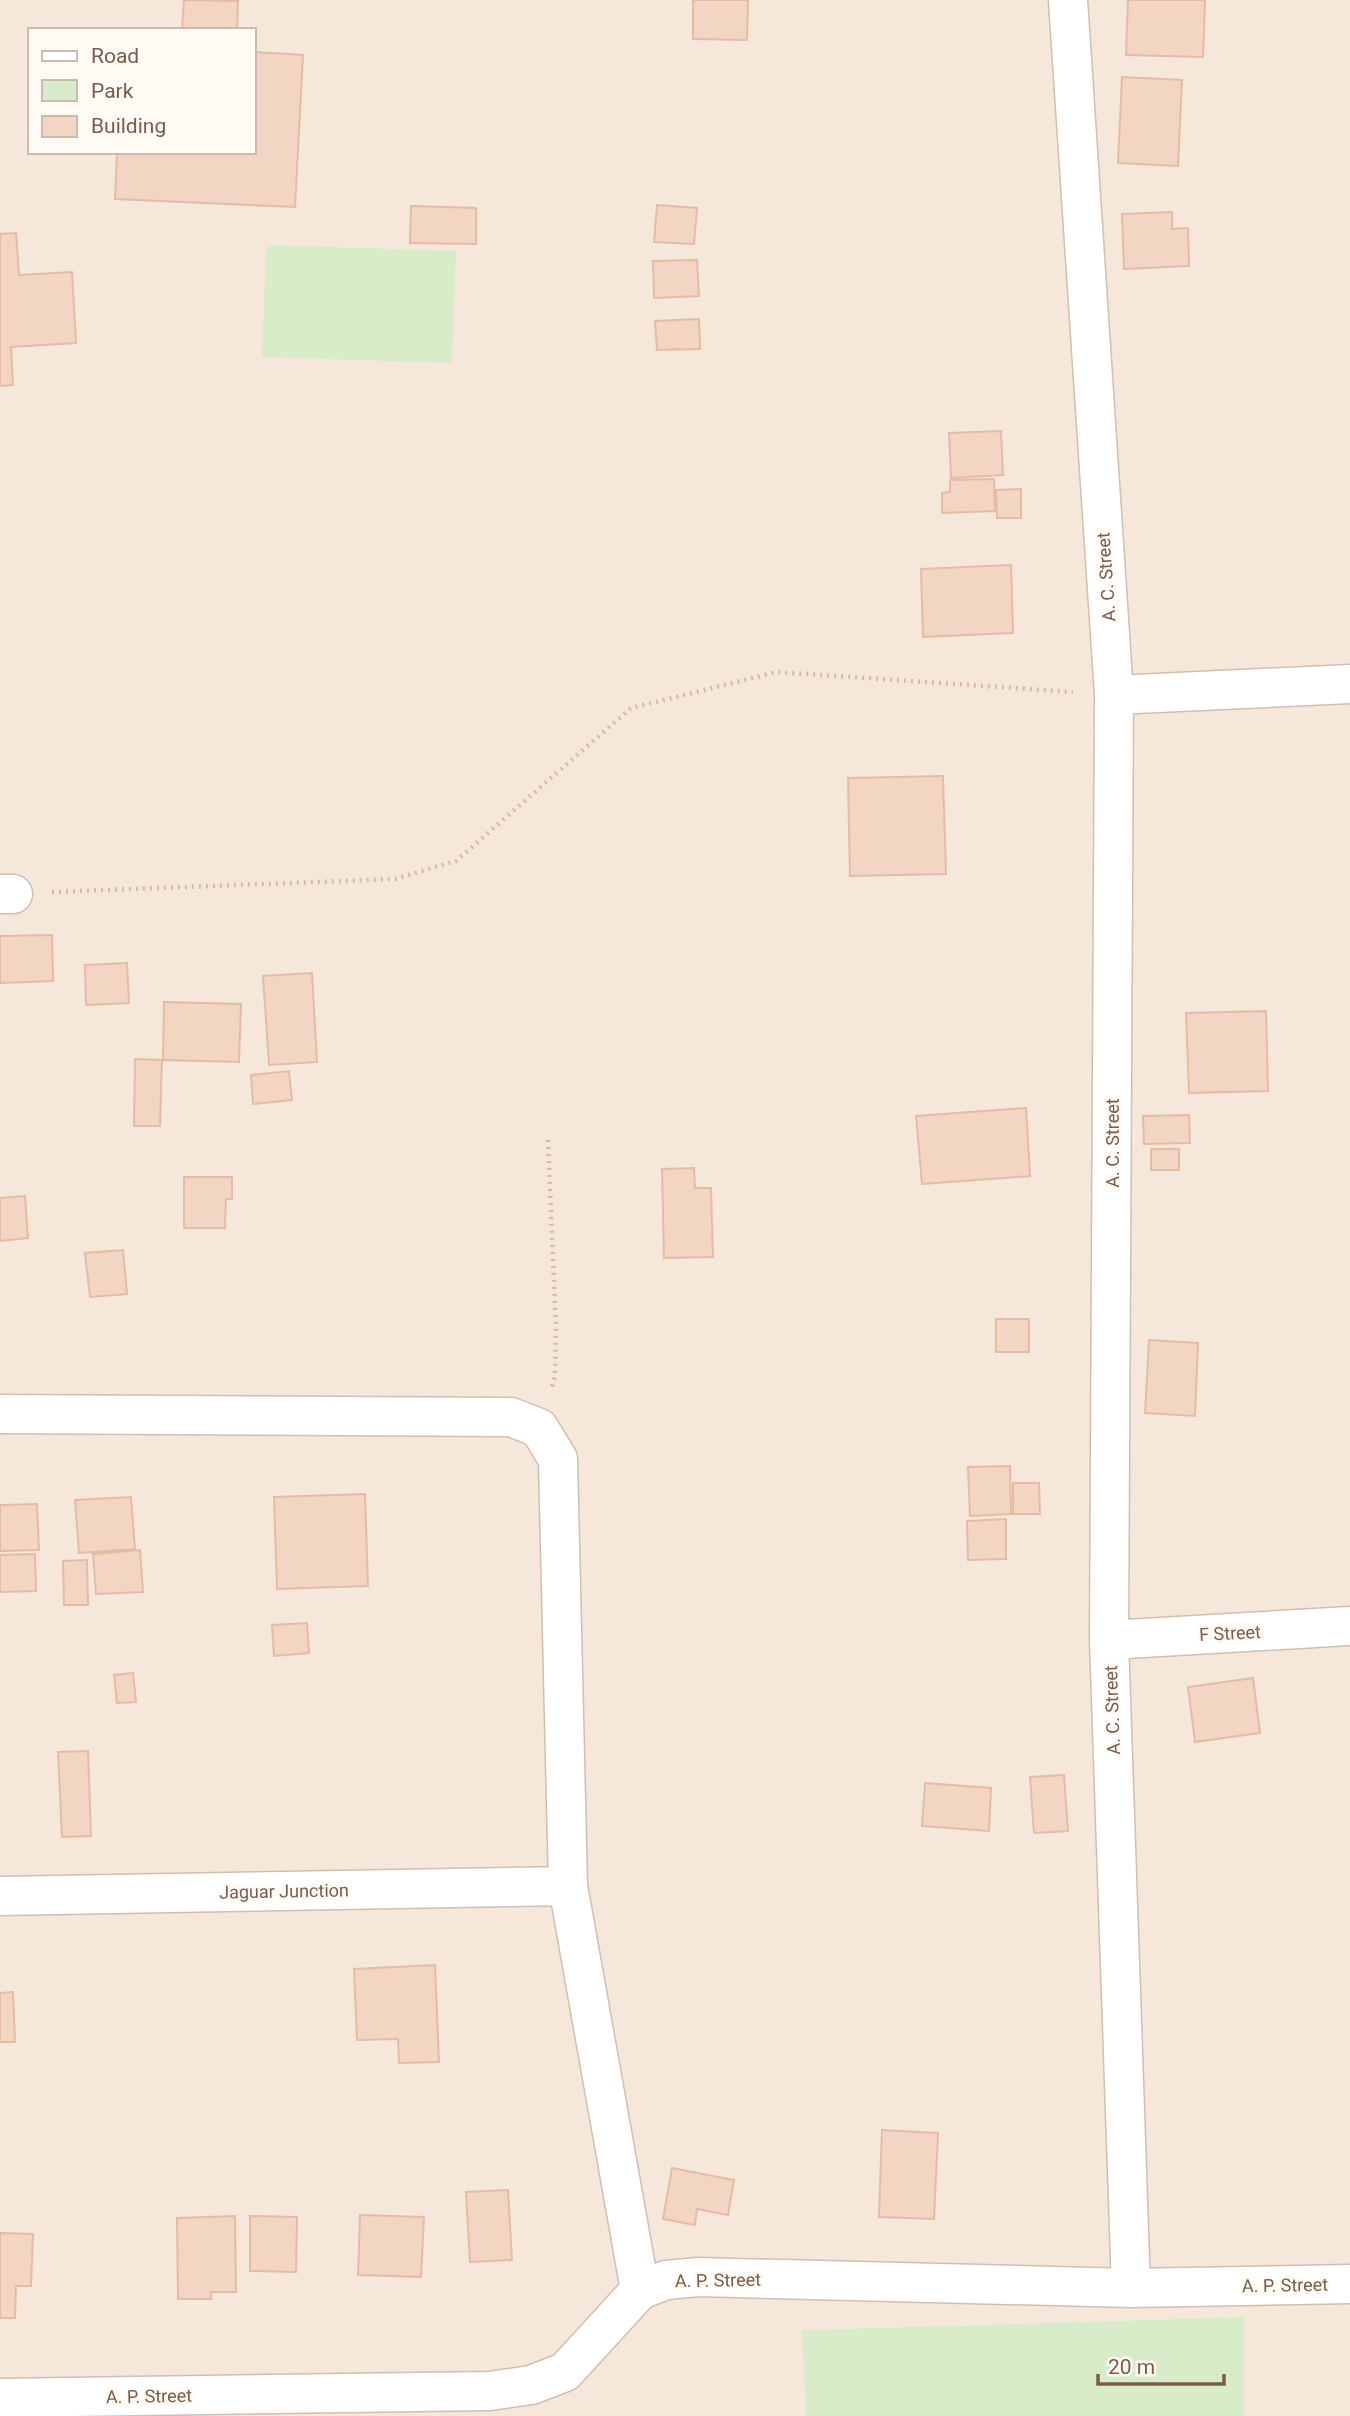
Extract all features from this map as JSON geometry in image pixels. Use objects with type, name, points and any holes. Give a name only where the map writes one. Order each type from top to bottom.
[{"type":"street","name":"A. C. Street","points":[[1068,0],[1114,695],[1110,1640],[1131,2288]]},
{"type":"street","points":[[1114,695],[1350,684]]},
{"type":"street","points":[[0,1414],[511,1417],[539,1428],[558,1459],[568,1886],[640,2290]]},
{"type":"street","name":"F Street","points":[[1110,1640],[1350,1626]]},
{"type":"street","name":"Jaguar Junction","points":[[0,1896],[568,1886]]},
{"type":"street","name":"A. P. Street","points":[[0,2398],[490,2391],[531,2385],[565,2372],[640,2290],[666,2280],[698,2277],[1131,2288],[1350,2284]]},
{"type":"path","points":[[6,894],[395,879],[456,861],[631,708],[777,672],[1114,695]]},
{"type":"path","points":[[539,1428],[555,1376],[556,1328],[548,1140]]},
{"type":"shaded area","points":[[0,0],[1350,0],[1350,2416],[1244,2416],[1244,2317],[803,2330],[806,2416],[0,2416]]},
{"type":"green space","points":[[266,245],[456,251],[452,363],[262,357]]},
{"type":"green space","points":[[1244,2317],[1244,2416],[806,2416],[802,2330]]},
{"type":"building","points":[[184,0],[238,1],[237,28],[182,28]]},
{"type":"building","points":[[693,0],[748,0],[747,40],[693,39]]},
{"type":"building","points":[[1128,0],[1205,0],[1203,57],[1126,55]]},
{"type":"building","points":[[256,52],[303,55],[295,207],[115,199],[117,154],[256,154]]},
{"type":"building","points":[[1122,77],[1182,80],[1178,166],[1118,163]]},
{"type":"building","points":[[657,205],[697,208],[694,244],[654,242]]},
{"type":"building","points":[[411,206],[476,208],[476,244],[410,243]]},
{"type":"building","points":[[1172,212],[1172,229],[1188,228],[1189,266],[1124,269],[1122,214]]},
{"type":"building","points":[[16,233],[19,275],[72,272],[76,343],[11,347],[13,385],[0,386],[0,234]]},
{"type":"building","points":[[697,260],[699,296],[654,298],[653,261]]},
{"type":"building","points":[[699,319],[700,349],[657,350],[655,321]]},
{"type":"building","points":[[1001,431],[1003,475],[951,478],[949,433]]},
{"type":"building","points":[[994,479],[995,511],[942,513],[942,493],[950,492],[950,480]]},
{"type":"building","points":[[1021,489],[1021,518],[997,518],[996,490]]},
{"type":"building","points":[[1011,565],[1013,633],[923,637],[921,569]]},
{"type":"building","points":[[943,776],[946,874],[850,876],[848,778]]},
{"type":"building","points":[[52,935],[53,981],[0,983],[0,936]]},
{"type":"building","points":[[127,963],[129,1003],[86,1005],[85,965]]},
{"type":"building","points":[[312,973],[317,1062],[269,1065],[263,976]]},
{"type":"building","points":[[164,1002],[241,1004],[239,1062],[163,1060]]},
{"type":"building","points":[[1266,1011],[1268,1091],[1189,1093],[1186,1013]]},
{"type":"building","points":[[135,1059],[162,1060],[160,1126],[134,1126]]},
{"type":"building","points":[[289,1071],[292,1100],[253,1104],[251,1075]]},
{"type":"building","points":[[1026,1108],[1030,1176],[922,1184],[916,1116]]},
{"type":"building","points":[[1189,1115],[1190,1143],[1144,1144],[1143,1116]]},
{"type":"building","points":[[1151,1149],[1179,1149],[1179,1170],[1151,1170]]},
{"type":"building","points":[[694,1168],[695,1188],[711,1188],[713,1257],[664,1258],[662,1169]]},
{"type":"building","points":[[184,1177],[232,1177],[232,1199],[226,1199],[225,1228],[184,1228]]},
{"type":"building","points":[[25,1196],[28,1238],[0,1241],[0,1198]]},
{"type":"building","points":[[123,1250],[127,1294],[90,1297],[85,1253]]},
{"type":"building","points":[[996,1319],[1029,1319],[1029,1352],[996,1352]]},
{"type":"building","points":[[1149,1340],[1198,1343],[1195,1416],[1145,1413]]},
{"type":"building","points":[[1010,1466],[1011,1514],[970,1516],[968,1467]]},
{"type":"building","points":[[1013,1483],[1039,1483],[1040,1514],[1013,1514]]},
{"type":"building","points":[[365,1494],[368,1586],[277,1589],[274,1497]]},
{"type":"building","points":[[131,1497],[135,1549],[79,1553],[75,1500]]},
{"type":"building","points":[[37,1504],[39,1550],[0,1551],[0,1505]]},
{"type":"building","points":[[1006,1519],[1006,1559],[968,1560],[967,1521]]},
{"type":"building","points":[[140,1550],[143,1592],[96,1594],[93,1554]]},
{"type":"building","points":[[35,1554],[36,1591],[0,1592],[0,1555]]},
{"type":"building","points":[[87,1560],[88,1605],[64,1605],[63,1561]]},
{"type":"building","points":[[307,1623],[309,1653],[274,1656],[272,1625]]},
{"type":"building","points":[[133,1673],[136,1702],[117,1703],[114,1675]]},
{"type":"building","points":[[1253,1678],[1260,1733],[1195,1742],[1188,1687]]},
{"type":"building","points":[[88,1751],[91,1836],[62,1837],[58,1752]]},
{"type":"building","points":[[1064,1775],[1068,1831],[1034,1833],[1030,1777]]},
{"type":"building","points":[[925,1783],[991,1788],[989,1831],[922,1826]]},
{"type":"building","points":[[435,1965],[439,2062],[399,2063],[398,2039],[357,2040],[354,1969]]},
{"type":"building","points":[[13,1992],[15,2042],[0,2042],[0,1993]]},
{"type":"building","points":[[882,2130],[938,2133],[934,2219],[879,2217]]},
{"type":"building","points":[[672,2168],[734,2180],[728,2215],[697,2209],[695,2225],[663,2219]]},
{"type":"building","points":[[508,2190],[512,2260],[470,2262],[466,2192]]},
{"type":"building","points":[[360,2215],[424,2217],[421,2277],[358,2275]]},
{"type":"building","points":[[235,2216],[236,2292],[211,2292],[211,2299],[178,2299],[177,2218]]},
{"type":"building","points":[[250,2216],[297,2217],[296,2272],[250,2271]]},
{"type":"building","points":[[0,2233],[33,2234],[31,2286],[16,2286],[15,2318],[0,2318]]}]
